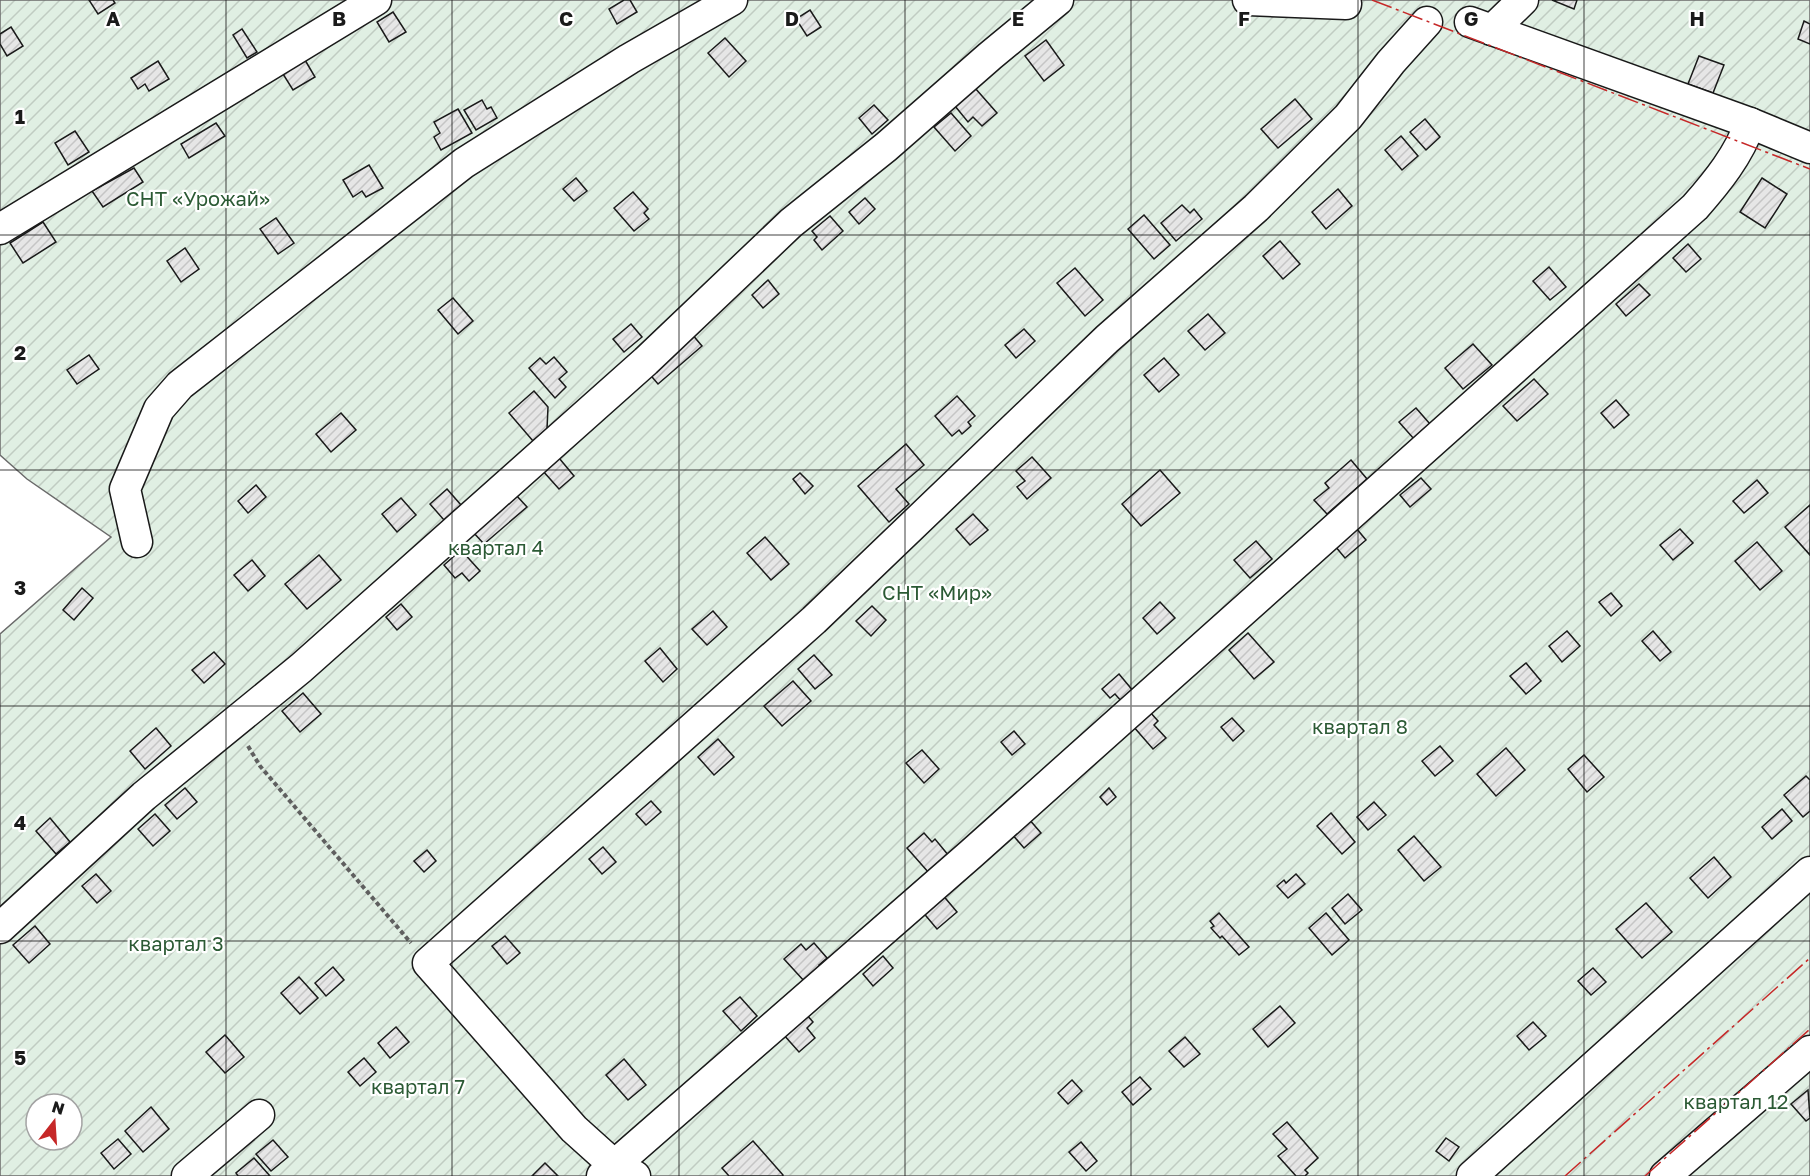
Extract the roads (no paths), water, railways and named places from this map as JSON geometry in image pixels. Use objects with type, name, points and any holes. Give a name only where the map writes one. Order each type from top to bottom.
[{"type":"street","points":[[0,229],[376,0]]},
{"type":"street","points":[[137,542],[125,489],[159,409],[180,385],[464,163],[629,59],[732,0]]},
{"type":"street","points":[[0,928],[144,796],[301,668],[646,361],[791,223],[886,147],[1058,0]]},
{"type":"street","points":[[1248,0],[1346,4]]},
{"type":"street","points":[[1522,0],[1481,26],[1750,123],[1810,148]]},
{"type":"street","points":[[1427,22],[1390,62],[1348,117],[1256,208],[1107,339],[814,620],[428,963],[574,1129],[617,1172],[1695,207],[1717,181],[1744,140],[1750,123]]},
{"type":"street","points":[[1472,1176],[1810,872]]},
{"type":"street","points":[[1665,1176],[1810,1051]]},
{"type":"street","points":[[187,1176],[259,1115]]},
{"type":"park label","name":"СНТ «Урожай»","points":[[198,198]]},
{"type":"park label","name":"квартал 4","points":[[496,547]]},
{"type":"park label","name":"СНТ «Мир»","points":[[937,592]]},
{"type":"park label","name":"квартал 8","points":[[1360,726]]},
{"type":"park label","name":"квартал 3","points":[[176,943]]},
{"type":"park label","name":"квартал 7","points":[[418,1086]]},
{"type":"park label","name":"квартал 12","points":[[1736,1101]]}]
